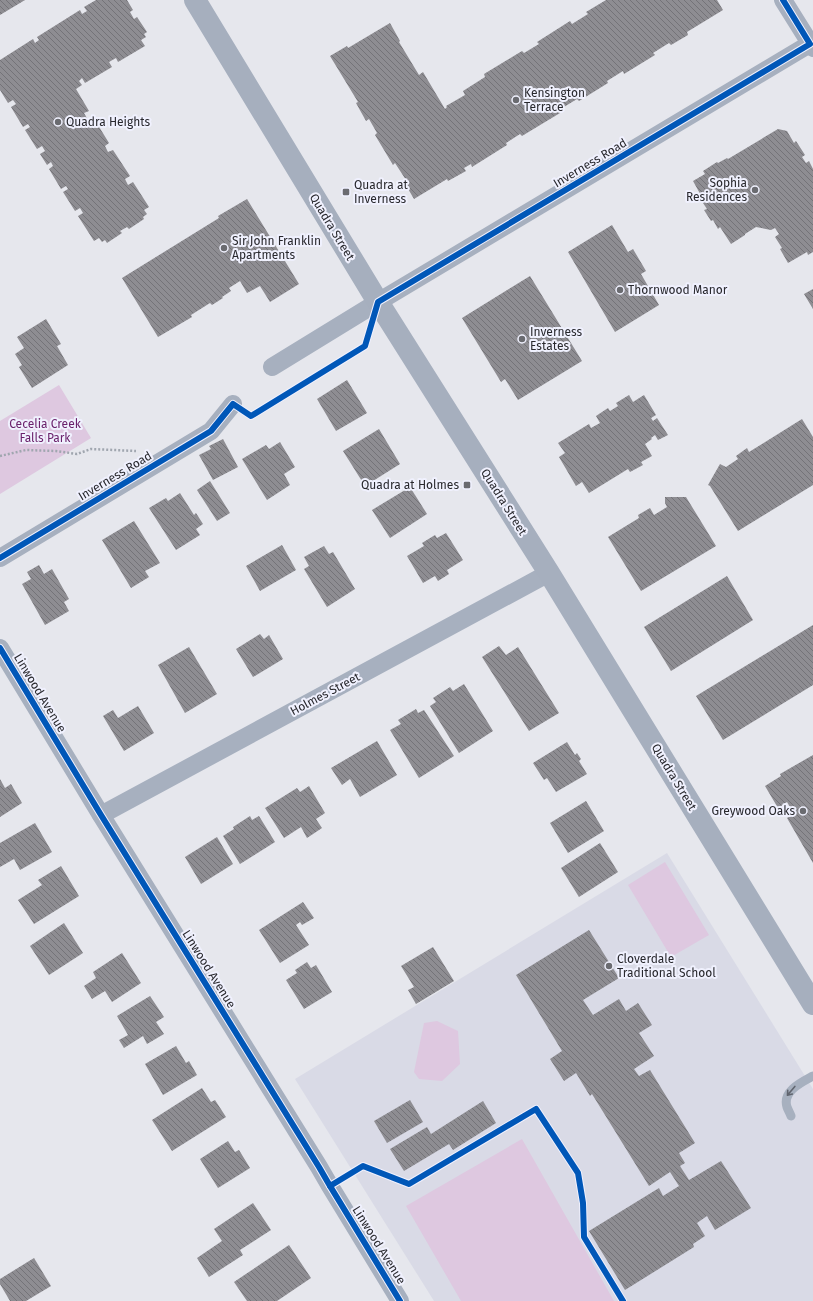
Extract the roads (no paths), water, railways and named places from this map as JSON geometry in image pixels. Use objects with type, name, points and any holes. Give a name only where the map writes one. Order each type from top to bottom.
[{"type":"main road","name":"Quadra Street","points":[[195,0],[378,302],[550,573],[813,1004]]},
{"type":"street","points":[[783,0],[812,44]]},
{"type":"street","name":"Inverness Road","points":[[272,367],[378,302],[812,44]]},
{"type":"street","name":"Inverness Road","points":[[0,558],[211,431],[233,404]]},
{"type":"street","name":"Holmes Street","points":[[100,815],[550,573]]},
{"type":"street","name":"Linwood Avenue","points":[[0,648],[100,815],[319,1166],[400,1301]]},
{"type":"lane","points":[[791,1116],[786,1106],[787,1096],[794,1088],[813,1076]]},
{"type":"place","name":"Kensington Terrace","points":[[516,100]]},
{"type":"place","name":"Quadra Heights","points":[[58,122]]},
{"type":"place","name":"Sophia Residences","points":[[755,190]]},
{"type":"place","name":"Quadra at Inverness","points":[[346,192]]},
{"type":"place","name":"Sir John Franklin Apartments","points":[[224,248]]},
{"type":"place","name":"Thornwood Manor","points":[[620,290]]},
{"type":"place","name":"Inverness Estates","points":[[522,339]]},
{"type":"place","name":"Quadra at Holmes","points":[[467,485]]},
{"type":"place","name":"Greywood Oaks","points":[[803,811]]},
{"type":"place","name":"Cloverdale Traditional School","points":[[609,966]]},
{"type":"park label","name":"Cecelia Creek Falls Park","points":[[45,431]]}]
